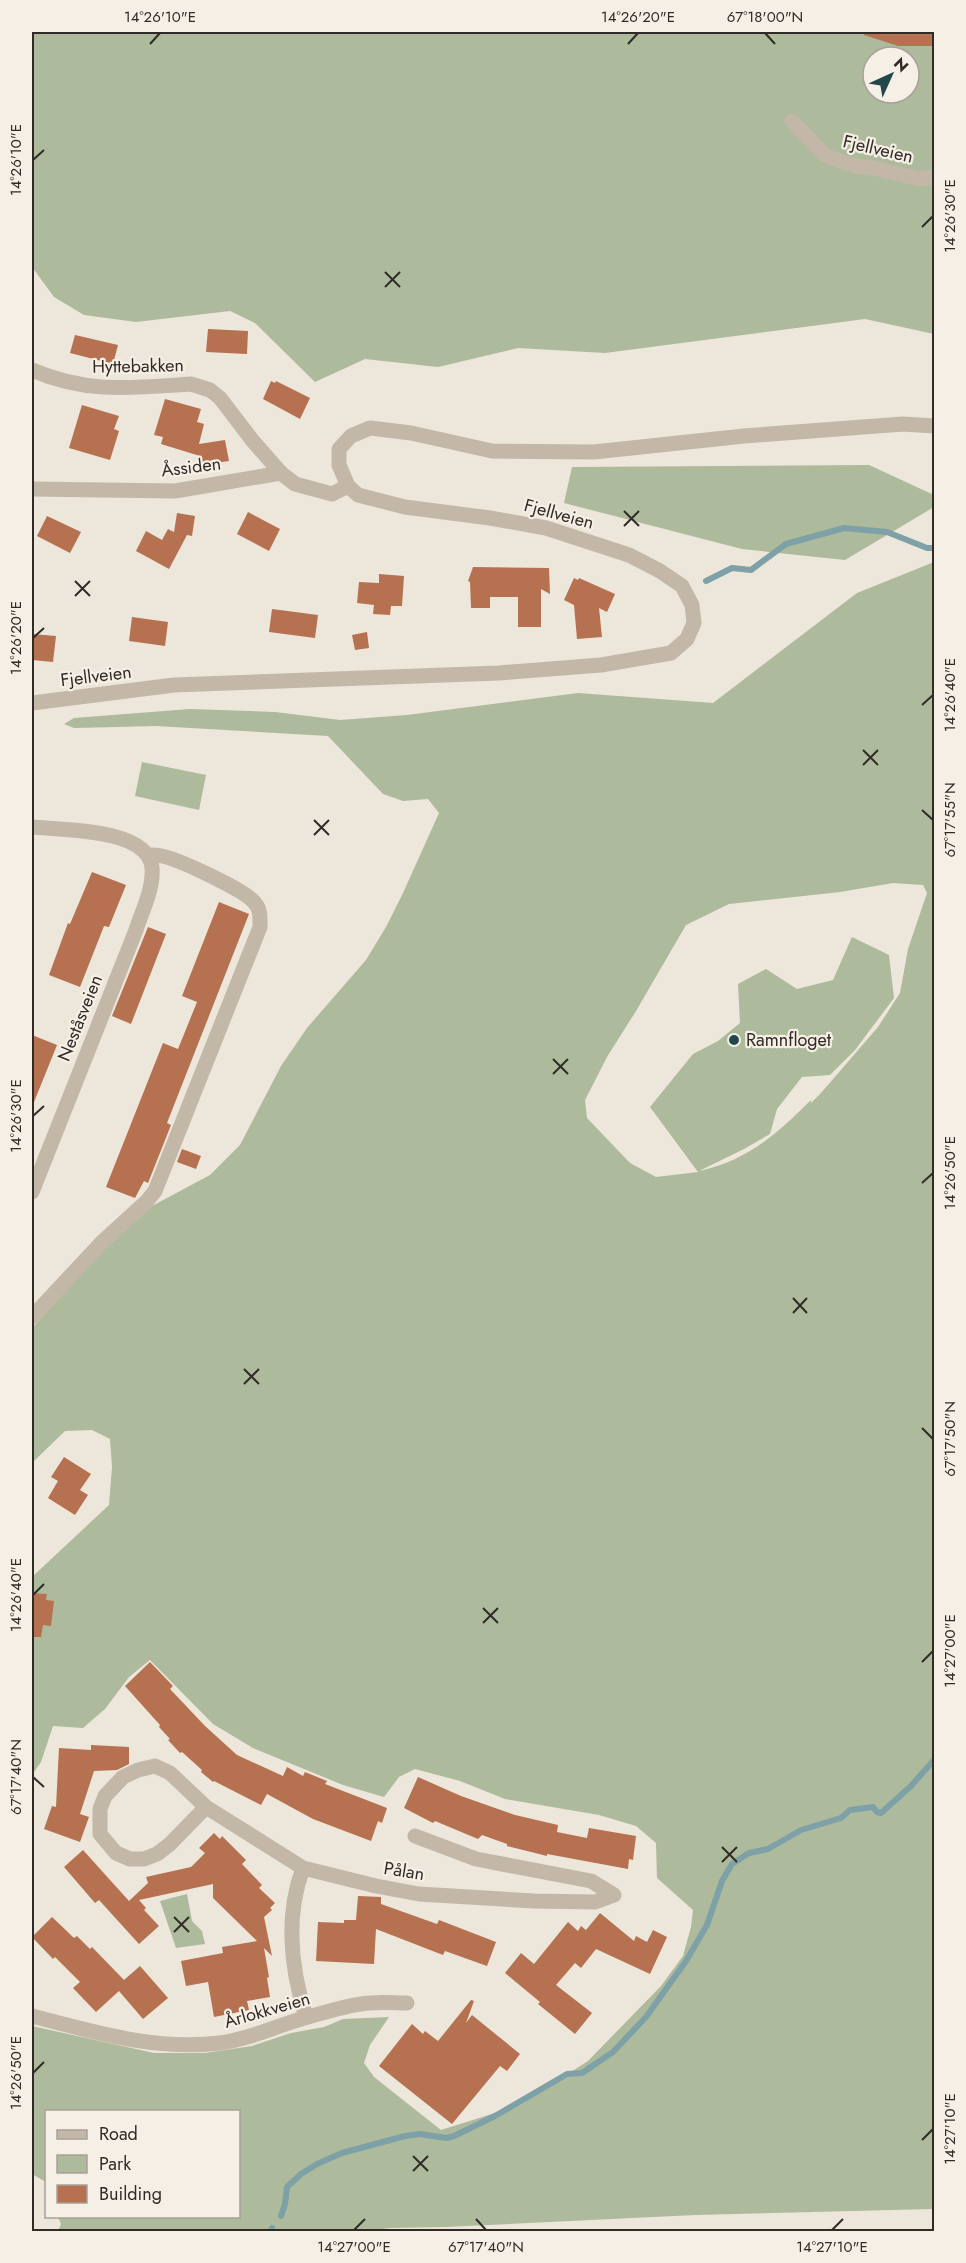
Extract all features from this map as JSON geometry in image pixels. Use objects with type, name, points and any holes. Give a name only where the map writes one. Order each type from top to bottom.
[{"type":"street","name":"Fjellveien","points":[[792,121],[826,156],[855,166],[920,179],[934,177]]},
{"type":"street","name":"Hyttebakken","points":[[32,370],[55,380],[116,390],[191,384],[200,386],[220,398],[281,473]]},
{"type":"street","points":[[281,473],[295,484],[332,494],[348,486],[339,465],[339,449],[351,435],[370,428],[411,433],[492,451],[594,452],[756,435],[903,424],[934,426]]},
{"type":"street","name":"Åssiden","points":[[32,489],[175,491],[281,473]]},
{"type":"street","name":"Fjellveien","points":[[32,703],[174,686],[499,673],[601,665],[671,653],[687,639],[694,623],[692,605],[682,586],[660,571],[629,555],[546,528],[405,507],[358,495],[348,486]]},
{"type":"street","points":[[32,827],[116,836],[140,848],[148,855],[160,855],[176,860],[222,882],[253,900],[260,913],[260,927],[155,1191],[102,1242],[32,1317]]},
{"type":"street","name":"Neståsveien","points":[[32,1192],[149,891],[152,873],[148,855]]},
{"type":"street","name":"Pålan","points":[[206,1807],[170,1845],[158,1854],[144,1859],[130,1859],[116,1853],[106,1844],[100,1834],[100,1809],[105,1796],[118,1781],[138,1770],[155,1766],[170,1773],[206,1807],[303,1868],[419,1894],[585,1902],[595,1902],[614,1895],[591,1881],[476,1859],[415,1836]]},
{"type":"street","points":[[303,1868],[295,1894],[291,1945],[299,1996],[306,2018]]},
{"type":"street","name":"Årlokkveien","points":[[32,2016],[129,2040],[185,2045],[221,2043],[255,2036],[306,2018],[368,2003],[407,2003]]},
{"type":"green space","points":[[32,32],[934,32],[934,334],[865,319],[605,353],[518,348],[438,367],[365,359],[315,382],[255,323],[230,311],[136,322],[84,315],[54,297],[32,267]]},
{"type":"green space","points":[[869,465],[934,495],[934,507],[845,560],[742,549],[564,503],[572,467]]},
{"type":"green space","points":[[934,562],[934,2209],[695,2215],[390,2228],[362,2232],[58,2231],[61,2224],[58,2218],[240,2218],[240,2110],[45,2110],[45,2181],[32,2174],[32,2026],[154,2053],[205,2053],[252,2046],[291,2033],[324,2027],[343,2019],[389,2017],[370,2045],[364,2063],[374,2077],[441,2130],[520,2105],[588,2061],[661,1986],[683,1956],[693,1910],[657,1878],[656,1843],[636,1826],[599,1815],[505,1799],[460,1781],[415,1769],[399,1777],[384,1797],[343,1785],[253,1748],[213,1724],[150,1660],[129,1677],[105,1709],[83,1728],[53,1726],[41,1762],[32,1775],[32,1577],[109,1505],[112,1467],[110,1439],[92,1430],[65,1431],[32,1462],[32,1328],[96,1257],[152,1206],[210,1175],[240,1145],[281,1066],[307,1028],[366,960],[386,927],[439,813],[428,799],[403,801],[383,794],[328,736],[156,726],[74,728],[64,724],[74,718],[190,709],[275,712],[340,720],[407,715],[578,693],[713,703],[857,593]],"holes":[[[893,883],[923,885],[927,893],[908,949],[900,993],[878,1027],[821,1093],[761,1144],[732,1160],[699,1171],[770,1134],[777,1109],[802,1077],[830,1075],[855,1050],[894,998],[889,955],[852,937],[833,980],[797,989],[766,969],[738,984],[740,1023],[718,1041],[693,1054],[650,1107],[698,1172],[656,1177],[630,1163],[587,1118],[585,1100],[607,1057],[686,925],[729,904],[840,892]]]},
{"type":"green space","points":[[142,762],[206,775],[199,810],[135,796]]},
{"type":"green space","points":[[187,1894],[192,1921],[202,1931],[205,1944],[176,1948],[160,1901]]},
{"type":"building","points":[[864,32],[934,32],[934,46],[895,45],[864,35]]},
{"type":"building","points":[[208,329],[248,331],[247,354],[206,352]]},
{"type":"building","points":[[75,335],[118,345],[113,364],[70,353]]},
{"type":"building","points":[[271,381],[275,383],[276,381],[310,398],[300,419],[263,399]]},
{"type":"building","points":[[165,399],[201,409],[197,422],[204,424],[199,444],[225,440],[229,461],[201,465],[200,456],[161,444],[163,437],[154,435]]},
{"type":"building","points":[[82,405],[119,416],[114,429],[119,431],[110,460],[69,448]]},
{"type":"building","points":[[248,512],[280,529],[269,551],[237,534]]},
{"type":"building","points":[[177,513],[195,516],[192,536],[187,535],[169,569],[136,551],[146,531],[162,540],[168,529],[174,532]]},
{"type":"building","points":[[47,516],[81,532],[70,553],[37,536]]},
{"type":"building","points":[[473,567],[549,568],[550,594],[541,589],[541,627],[518,627],[518,597],[490,597],[490,608],[471,608],[470,582],[468,581]]},
{"type":"building","points":[[379,574],[404,576],[402,606],[391,606],[390,615],[373,614],[374,605],[357,603],[359,582],[379,583]]},
{"type":"building","points":[[574,578],[578,580],[579,578],[615,594],[607,612],[599,608],[602,637],[577,639],[574,605],[564,600]]},
{"type":"building","points":[[272,609],[318,615],[315,638],[269,632]]},
{"type":"building","points":[[132,617],[168,622],[165,646],[129,641]]},
{"type":"building","points":[[367,632],[369,648],[355,650],[352,635]]},
{"type":"building","points":[[32,634],[56,636],[53,662],[32,660]]},
{"type":"building","points":[[92,872],[126,885],[109,927],[104,926],[80,987],[49,975],[68,923],[70,924]]},
{"type":"building","points":[[219,902],[249,914],[167,1123],[171,1125],[148,1183],[144,1181],[135,1198],[106,1187],[163,1043],[178,1049],[197,1002],[182,996]]},
{"type":"building","points":[[148,927],[166,934],[131,1024],[112,1016]]},
{"type":"building","points":[[32,1035],[57,1045],[32,1107]]},
{"type":"building","points":[[182,1149],[201,1156],[196,1169],[177,1162]]},
{"type":"building","points":[[64,1457],[91,1474],[80,1490],[88,1495],[75,1515],[48,1498],[58,1481],[51,1477]]},
{"type":"building","points":[[32,1593],[47,1594],[46,1600],[54,1601],[51,1626],[43,1625],[41,1637],[32,1637]]},
{"type":"building","points":[[150,1662],[173,1686],[170,1689],[237,1755],[283,1776],[287,1767],[303,1776],[305,1772],[327,1781],[325,1784],[387,1808],[382,1823],[378,1821],[371,1841],[313,1819],[267,1794],[261,1805],[213,1782],[168,1740],[170,1739],[159,1727],[160,1725],[125,1686]]},
{"type":"building","points":[[91,1745],[129,1747],[129,1764],[117,1770],[94,1771],[80,1814],[89,1817],[80,1842],[44,1829],[52,1806],[56,1807],[59,1748],[91,1750]]},
{"type":"building","points":[[418,1777],[461,1796],[515,1815],[558,1825],[557,1832],[587,1838],[589,1828],[636,1836],[633,1860],[629,1859],[628,1869],[547,1854],[547,1856],[507,1846],[507,1844],[482,1835],[478,1839],[435,1821],[433,1823],[404,1808]]},
{"type":"building","points":[[214,1833],[220,1839],[222,1836],[246,1860],[242,1864],[262,1885],[259,1888],[275,1903],[270,1908],[272,1910],[264,1917],[272,1956],[264,1948],[270,1997],[247,2001],[249,2010],[214,2017],[208,1982],[186,1986],[181,1961],[223,1953],[222,1947],[257,1941],[213,1898],[213,1884],[139,1900],[146,1908],[144,1910],[159,1926],[139,1944],[99,1900],[95,1903],[64,1867],[83,1850],[129,1901],[148,1883],[146,1877],[191,1867],[205,1853],[199,1848]]},
{"type":"building","points":[[358,1896],[381,1897],[381,1904],[437,1924],[439,1920],[496,1942],[487,1966],[445,1951],[443,1955],[376,1929],[374,1964],[316,1961],[318,1922],[344,1923],[344,1920],[356,1920]]},
{"type":"building","points":[[600,1913],[634,1941],[636,1936],[647,1942],[653,1930],[667,1937],[650,1974],[596,1949],[581,1968],[575,1963],[556,1985],[592,2013],[575,2034],[505,1973],[521,1953],[534,1964],[568,1922],[578,1931],[581,1926],[586,1930]]},
{"type":"building","points":[[52,1917],[74,1938],[77,1936],[90,1949],[92,1947],[124,1980],[140,1966],[168,1998],[143,2019],[119,1991],[96,2012],[73,1988],[80,1982],[32,1937]]},
{"type":"building","points":[[471,2000],[474,2001],[466,2023],[472,2015],[520,2054],[507,2071],[500,2066],[452,2124],[379,2066],[412,2024],[423,2034],[425,2031],[438,2041]]},
{"type":"waterway","points":[[706,581],[732,568],[751,570],[786,544],[844,528],[887,532],[927,548],[934,548]]},
{"type":"waterway","points":[[281,2216],[287,2187],[317,2164],[342,2153],[405,2136],[420,2134],[446,2138],[454,2136],[495,2116],[567,2074],[582,2073],[613,2052],[646,2017],[686,1961],[707,1925],[722,1881],[732,1864],[749,1853],[768,1849],[801,1830],[841,1818],[850,1810],[873,1807],[881,1813],[911,1786],[934,1760]]},
{"type":"waterway","points":[[270,2232],[272,2228]]},
{"type":"place","name":"Ramnfloget","points":[[734,1040]]}]
